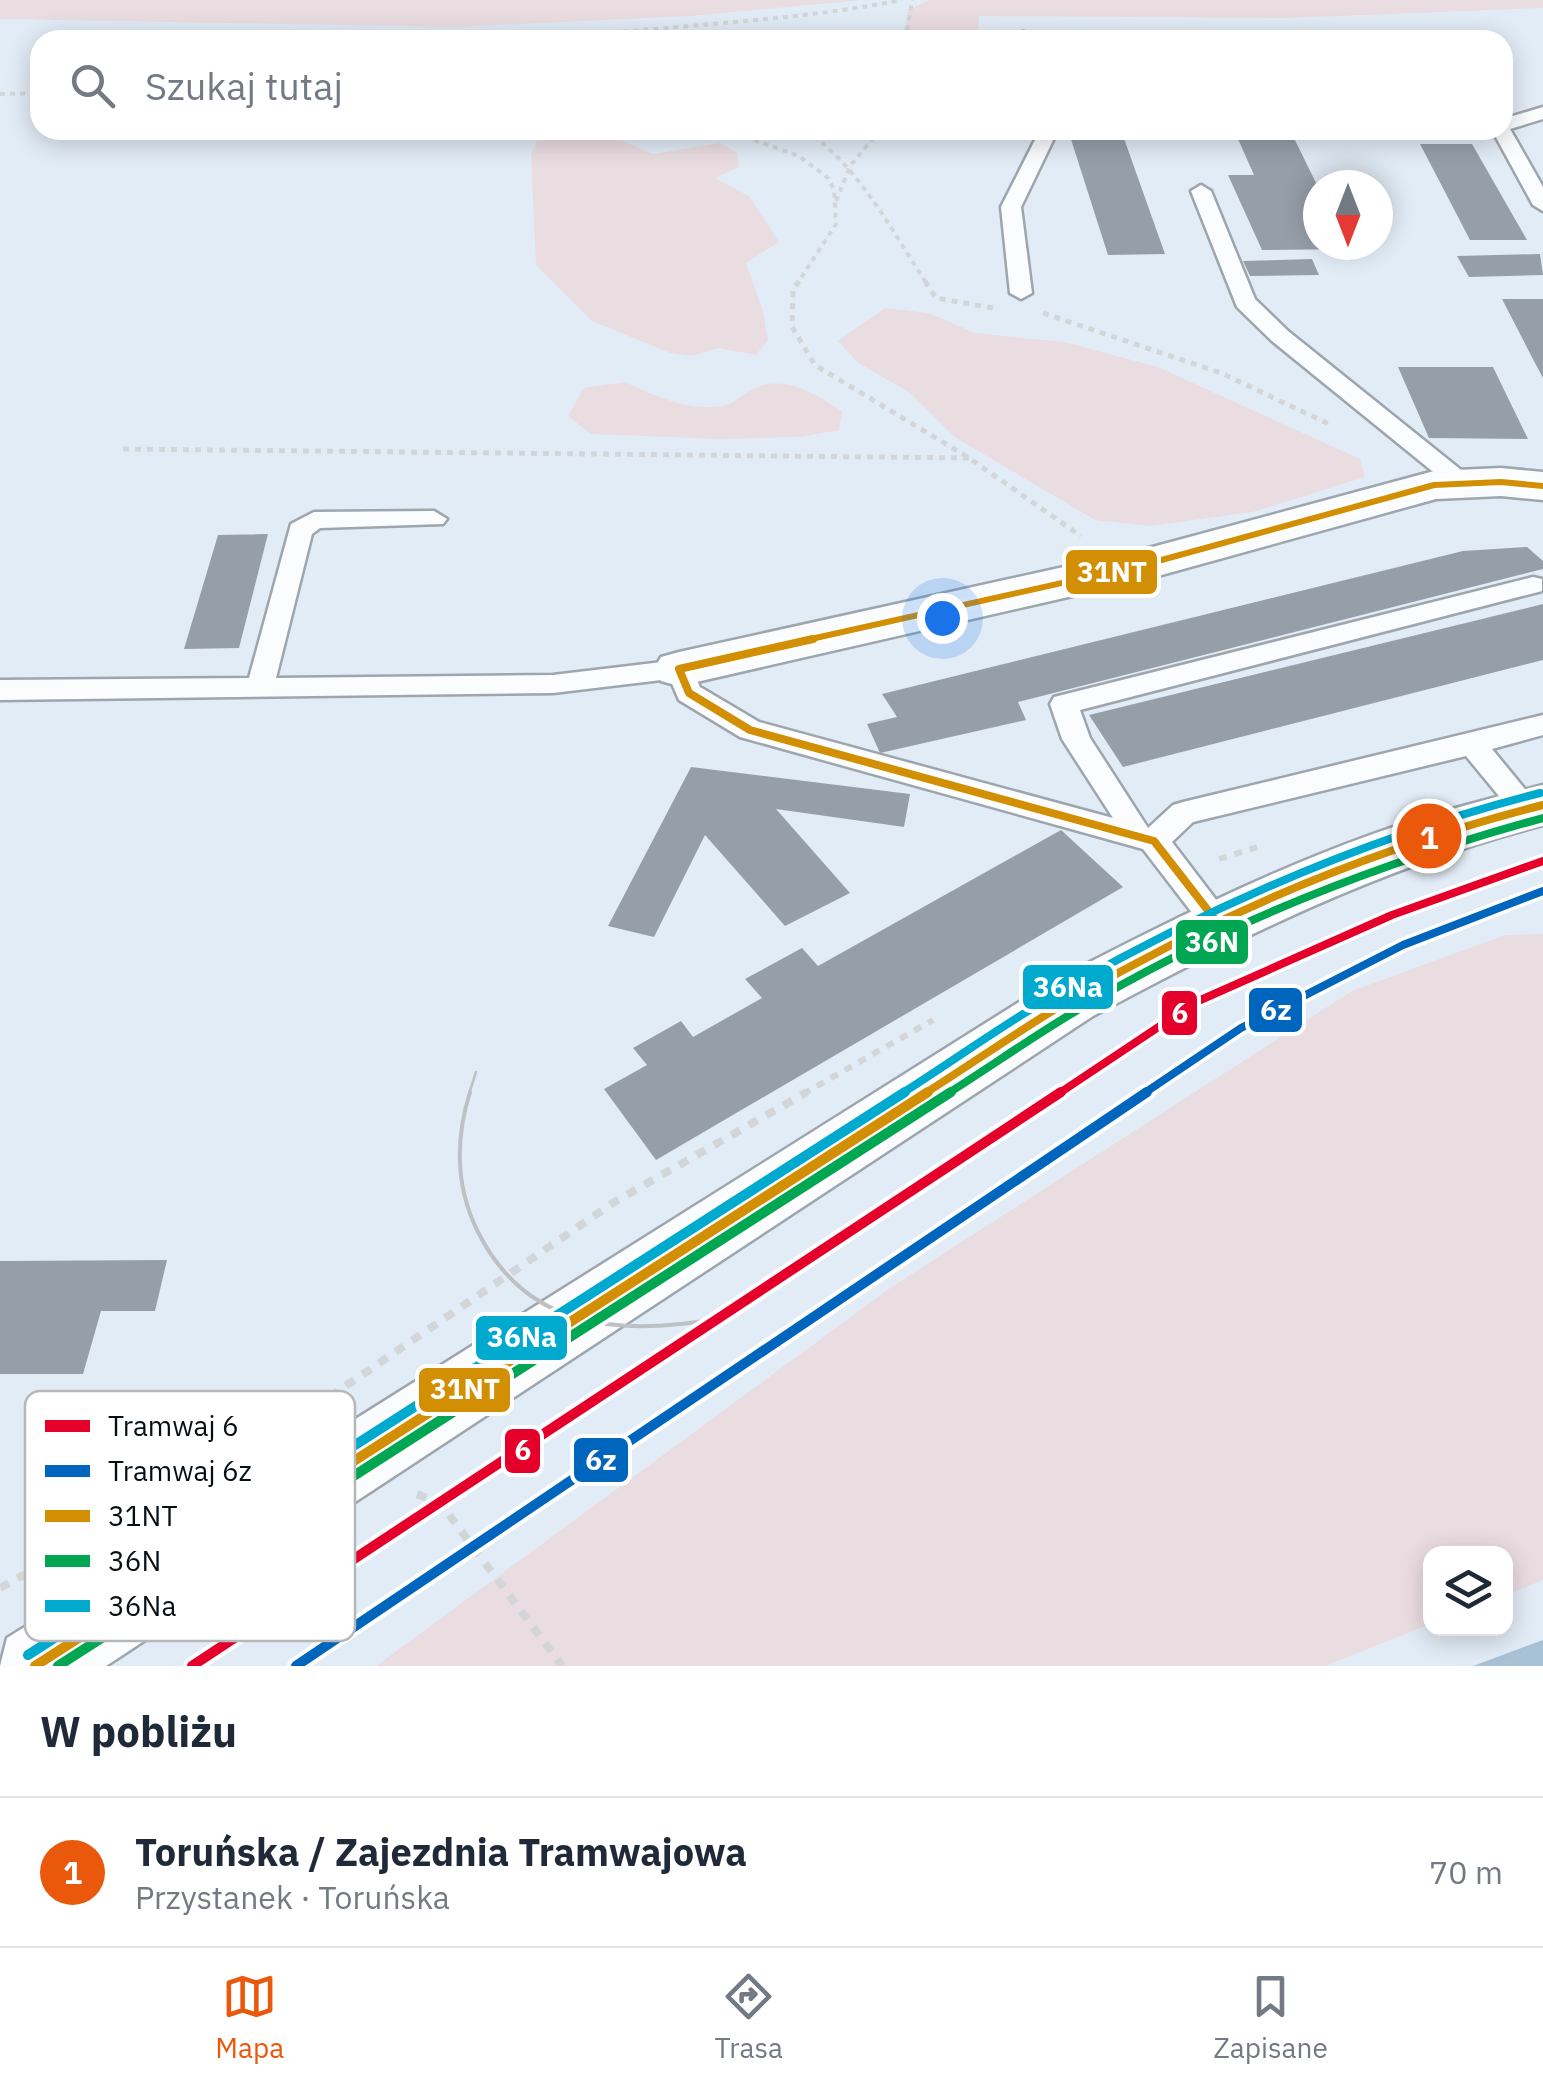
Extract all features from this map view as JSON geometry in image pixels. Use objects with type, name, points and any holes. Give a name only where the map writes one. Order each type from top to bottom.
[{"type":"street","points":[[679,669],[1147,564],[1434,485],[1543,486]]},
{"type":"street","points":[[355,1462],[1072,999],[1217,922],[1441,832],[1535,808]]},
{"type":"street","points":[[35,1666],[74,1641]]},
{"type":"lane","points":[[1513,123],[1543,113]]},
{"type":"lane","points":[[1016,302],[1011,207],[1044,140]]},
{"type":"lane","points":[[1509,140],[1543,205]]},
{"type":"lane","points":[[1200,192],[1244,302],[1280,336],[1462,484]]},
{"type":"lane","points":[[260,687],[300,530],[314,520],[434,518]]},
{"type":"lane","points":[[1217,922],[1145,837],[1068,730],[1064,704],[1533,586]]},
{"type":"lane","points":[[0,690],[552,684],[679,669],[690,693],[750,730],[1145,837],[1183,813],[1543,725]]},
{"type":"lane","points":[[1472,744],[1535,808]]},
{"type":"path","points":[[616,30],[818,16],[902,0]]},
{"type":"path","points":[[908,30],[912,0]]},
{"type":"path","points":[[0,94],[30,93]]},
{"type":"path","points":[[760,140],[780,146],[812,164],[828,178],[836,202],[836,224],[793,290],[792,327],[815,364],[969,458],[1086,539],[1147,564]]},
{"type":"path","points":[[821,140],[850,166],[886,209],[908,257],[936,298],[1016,302],[1048,318]]},
{"type":"path","points":[[836,202],[850,166],[872,140]]},
{"type":"path","points":[[1030,314],[1221,373],[1335,427]]},
{"type":"path","points":[[123,450],[369,449],[969,458]]},
{"type":"path","points":[[0,1588],[25,1574]]},
{"type":"path","points":[[505,1592],[562,1666]]},
{"type":"shaded area","points":[[0,0],[863,0],[691,16],[454,27],[0,19]]},
{"type":"shaded area","points":[[930,0],[1543,0],[1543,8],[1286,18],[979,16],[978,30],[904,30],[908,10]]},
{"type":"shaded area","points":[[537,140],[620,140],[653,154],[720,143],[738,153],[739,167],[715,178],[749,196],[779,242],[746,263],[763,311],[768,340],[756,355],[718,348],[692,356],[670,353],[592,321],[536,265],[531,155]]},
{"type":"shaded area","points":[[885,308],[929,313],[975,333],[1064,342],[1158,367],[1360,459],[1365,477],[1253,512],[1150,526],[1095,520],[956,438],[910,393],[857,362],[838,341]]},
{"type":"shaded area","points":[[625,382],[672,401],[709,407],[729,404],[762,386],[786,384],[842,411],[839,430],[800,437],[719,439],[591,434],[568,416],[584,388]]},
{"type":"shaded area","points":[[1543,934],[1543,1580],[1513,1592],[1513,1546],[1423,1546],[1423,1627],[1325,1666],[376,1666],[890,1288],[1352,991],[1505,935]]},
{"type":"water","points":[[1543,1640],[1543,1666],[1473,1666]]},
{"type":"building","points":[[1071,140],[1125,140],[1165,254],[1108,255]]},
{"type":"building","points":[[1238,140],[1295,140],[1310,170],[1303,170],[1303,250],[1262,250],[1228,175],[1254,175]]},
{"type":"building","points":[[1420,144],[1472,144],[1527,240],[1470,240]]},
{"type":"building","points":[[1540,254],[1543,275],[1469,277],[1457,256]]},
{"type":"building","points":[[1312,260],[1319,275],[1250,276],[1243,261]]},
{"type":"building","points":[[1502,299],[1543,299],[1543,378],[1535,363]]},
{"type":"building","points":[[1398,367],[1493,367],[1528,439],[1429,438]]},
{"type":"building","points":[[268,534],[239,648],[184,649],[218,535]]},
{"type":"building","points":[[1527,547],[1543,561],[1543,569],[1018,702],[1026,720],[880,753],[867,724],[897,717],[882,694],[1463,551]]},
{"type":"building","points":[[1543,604],[1543,660],[1123,767],[1089,715]]},
{"type":"building","points":[[691,767],[910,794],[904,827],[776,809],[850,893],[785,926],[705,835],[654,937],[608,926]]},
{"type":"building","points":[[1061,830],[1123,887],[656,1160],[604,1089],[647,1065],[633,1048],[681,1021],[693,1037],[762,998],[745,979],[802,948],[818,966]]},
{"type":"building","points":[[167,1260],[155,1311],[101,1311],[83,1374],[0,1374],[0,1261]]},
{"type":"tram line","name":"6","points":[[355,1560],[1196,1002],[1392,915],[1543,861]]},
{"type":"tram line","name":"6z","points":[[355,1626],[1241,1028],[1403,945],[1543,891]]},
{"type":"tram line","points":[[469,1094],[476,1072]]},
{"type":"tram line","points":[[470,1092],[460,1145],[465,1197],[478,1232],[499,1265],[523,1290],[551,1308],[615,1325],[685,1324],[722,1318]]},
{"type":"tram line","name":"6","points":[[192,1666],[231,1641]]},
{"type":"tram line","name":"6z","points":[[296,1666],[333,1641]]},
{"type":"transit line","name":"31NT","points":[[679,669],[1147,564],[1434,485],[1501,482],[1543,486]]},
{"type":"transit line","name":"31NT","points":[[679,669],[689,693],[750,730],[1154,841],[1217,922]]},
{"type":"transit line","name":"36Na","points":[[355,1445],[1066,988],[1294,875],[1436,820],[1540,793]]},
{"type":"transit line","name":"31NT","points":[[355,1460],[1072,999],[1207,930],[1345,867],[1440,832],[1543,805]]},
{"type":"transit line","name":"36N","points":[[355,1475],[1078,1010],[1248,925],[1362,876],[1543,818]]},
{"type":"transit line","name":"36Na","points":[[28,1655],[50,1641]]},
{"type":"transit line","name":"31NT","points":[[35,1666],[74,1641]]},
{"type":"transit line","name":"36N","points":[[58,1666],[97,1641]]},
{"type":"place","name":"Toruńska / Zajezdnia Tramwajowa","points":[[1429,836]]}]
